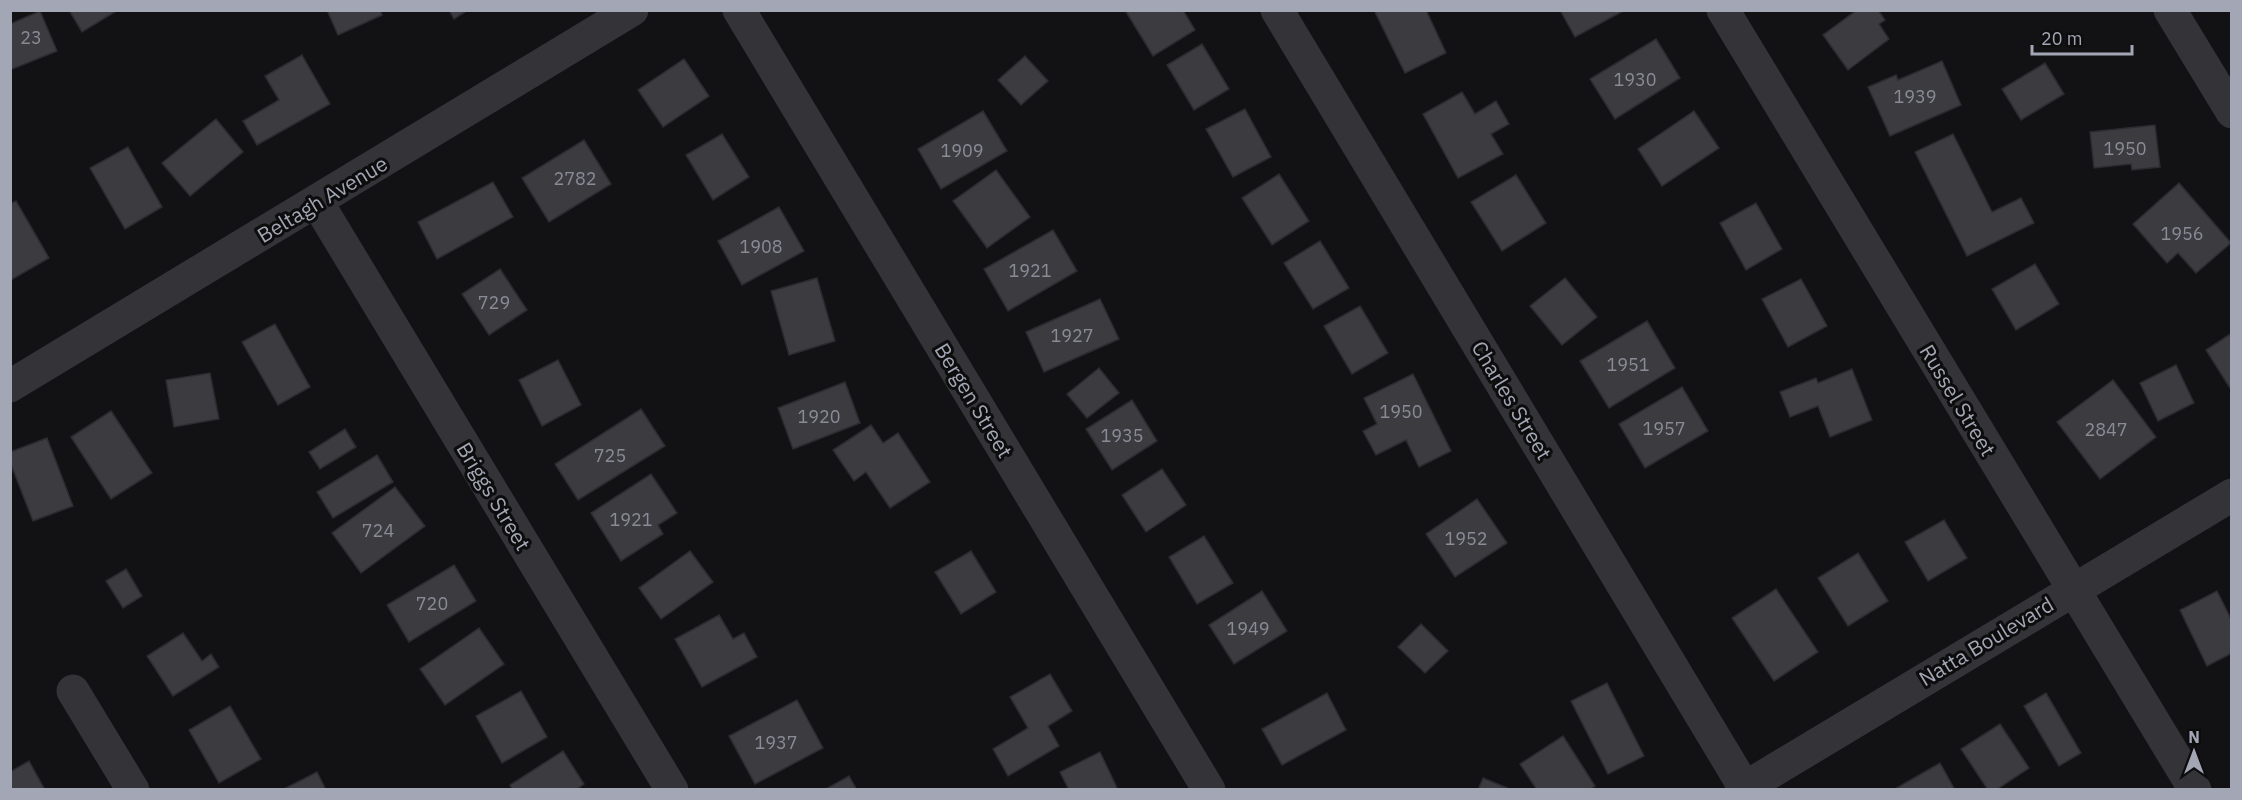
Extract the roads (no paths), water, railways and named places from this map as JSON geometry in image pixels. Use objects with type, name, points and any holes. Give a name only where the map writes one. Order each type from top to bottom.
[{"type":"street","name":"Bergen Street","points":[[739,10],[1209,789]]},
{"type":"street","name":"Charles Street","points":[[1277,10],[1744,789]]},
{"type":"street","name":"Russel Street","points":[[1723,10],[2195,789]]},
{"type":"street","points":[[2170,10],[2232,112]]},
{"type":"street","name":"Beltagh Avenue","points":[[10,386],[317,202],[616,15]]},
{"type":"street","name":"Briggs Street","points":[[317,202],[672,789]]},
{"type":"street","name":"Natta Boulevard","points":[[1744,789],[2232,495]]},
{"type":"street","points":[[73,691],[133,789]]}]
